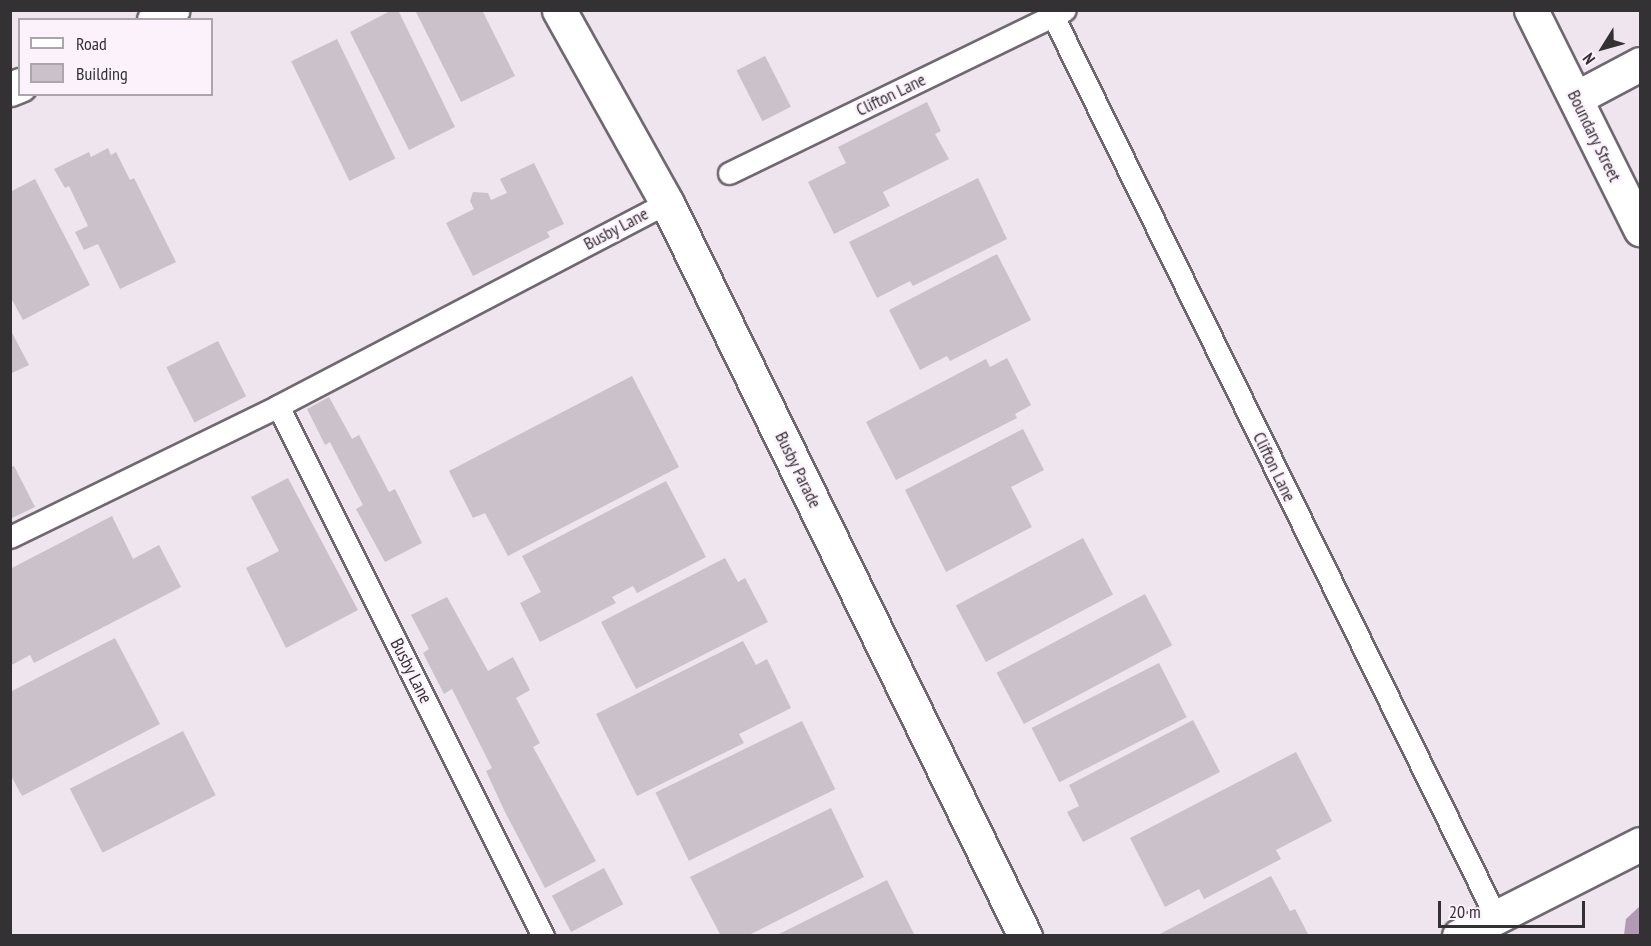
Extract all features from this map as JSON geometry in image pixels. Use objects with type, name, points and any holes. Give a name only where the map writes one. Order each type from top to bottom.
[{"type":"street","points":[[157,18],[172,10]]},
{"type":"street","name":"Busby Parade","points":[[559,10],[667,203],[1025,936]]},
{"type":"street","name":"Boundary Street","points":[[1531,10],[1641,229]]},
{"type":"street","points":[[1575,98],[1641,64]]},
{"type":"street","points":[[1459,936],[1641,844]]},
{"type":"lane","name":"Clifton Lane","points":[[729,173],[1058,13],[1496,917]]},
{"type":"lane","name":"Busby Lane","points":[[10,537],[278,406],[667,203]]},
{"type":"lane","name":"Busby Lane","points":[[278,406],[543,936]]},
{"type":"shaded area","points":[[1640,906],[1640,935],[1624,935],[1626,919]]},
{"type":"building","points":[[392,10],[398,10],[455,127],[409,150],[350,32]]},
{"type":"building","points":[[415,10],[482,10],[515,76],[461,102]]},
{"type":"building","points":[[337,39],[395,159],[349,181],[291,61]]},
{"type":"building","points":[[765,56],[791,107],[762,121],[736,71]]},
{"type":"building","points":[[927,102],[941,131],[935,134],[949,159],[883,192],[890,206],[834,234],[808,182],[846,163],[838,147]]},
{"type":"building","points":[[108,148],[111,155],[116,152],[130,180],[134,178],[176,262],[120,289],[98,244],[84,250],[75,232],[88,226],[69,186],[65,188],[54,169],[89,152],[91,157]]},
{"type":"building","points":[[534,163],[564,224],[547,232],[550,237],[473,276],[446,223],[474,209],[470,201],[473,192],[488,193],[491,200],[507,193],[500,179]]},
{"type":"building","points":[[978,178],[1007,239],[913,286],[910,281],[877,298],[849,242]]},
{"type":"building","points":[[35,179],[90,285],[23,320],[10,296],[10,192]]},
{"type":"building","points":[[997,254],[1031,320],[950,361],[947,356],[920,370],[889,310]]},
{"type":"building","points":[[10,329],[29,365],[10,374]]},
{"type":"building","points":[[218,341],[246,396],[194,423],[166,367]]},
{"type":"building","points":[[1007,358],[1031,405],[1015,414],[1017,418],[896,480],[866,422],[986,359],[990,367]]},
{"type":"building","points":[[632,376],[679,467],[508,556],[485,513],[473,518],[449,471]]},
{"type":"building","points":[[329,397],[352,439],[359,435],[389,492],[395,489],[422,543],[385,562],[356,509],[363,505],[330,442],[325,445],[307,409]]},
{"type":"building","points":[[1023,429],[1044,470],[1011,487],[1032,527],[946,572],[905,490]]},
{"type":"building","points":[[14,466],[35,507],[10,519],[10,468]]},
{"type":"building","points":[[288,478],[358,610],[286,648],[246,568],[279,551],[251,497]]},
{"type":"building","points":[[666,481],[706,557],[637,593],[633,586],[612,597],[616,603],[540,642],[520,603],[541,592],[522,556]]},
{"type":"building","points":[[112,516],[133,559],[159,545],[181,587],[34,663],[30,655],[10,666],[10,569]]},
{"type":"building","points":[[1083,538],[1113,595],[986,662],[956,606]]},
{"type":"building","points":[[725,558],[738,582],[745,578],[768,622],[636,689],[601,622]]},
{"type":"building","points":[[1145,594],[1172,645],[1024,724],[997,673]]},
{"type":"building","points":[[447,597],[488,671],[513,657],[530,690],[516,698],[540,743],[533,747],[596,861],[545,888],[505,812],[486,771],[492,768],[452,689],[444,694],[423,653],[429,649],[411,615]]},
{"type":"building","points":[[115,638],[160,724],[22,796],[10,774],[10,692]]},
{"type":"building","points":[[743,641],[756,665],[767,659],[791,708],[739,734],[744,743],[637,796],[596,714]]},
{"type":"building","points":[[1159,663],[1187,717],[1059,782],[1032,728]]},
{"type":"building","points":[[1193,720],[1220,772],[1083,842],[1067,812],[1079,806],[1069,785]]},
{"type":"building","points":[[802,721],[835,789],[689,861],[655,792]]},
{"type":"building","points":[[183,731],[216,795],[103,853],[70,789]]},
{"type":"building","points":[[1296,752],[1332,821],[1276,850],[1281,859],[1204,899],[1199,889],[1165,907],[1130,838]]},
{"type":"building","points":[[831,808],[864,877],[747,936],[721,936],[690,877]]},
{"type":"building","points":[[604,868],[623,904],[571,932],[552,896]]},
{"type":"building","points":[[1271,876],[1290,911],[1295,909],[1309,936],[1156,936]]},
{"type":"building","points":[[887,880],[915,936],[775,936]]}]
